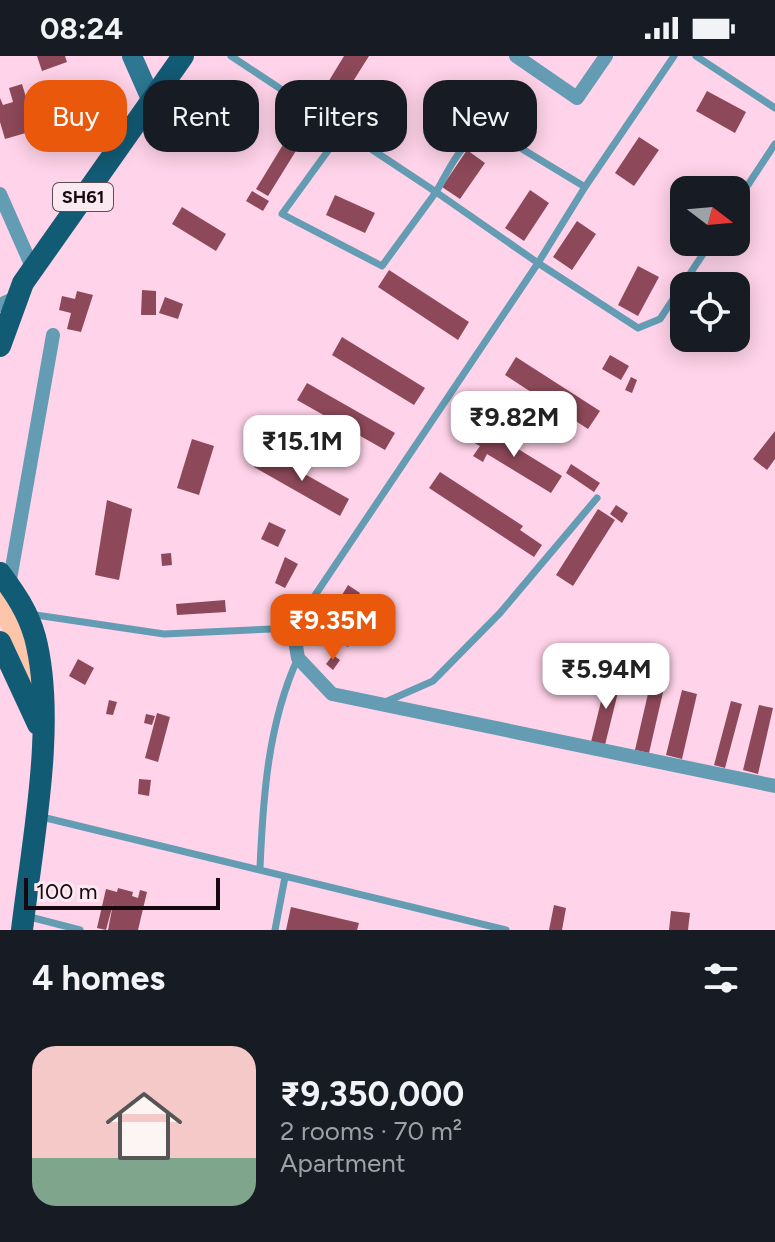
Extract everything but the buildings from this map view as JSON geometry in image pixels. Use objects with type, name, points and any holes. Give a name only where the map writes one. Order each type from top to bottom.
[{"type":"main road","name":"SH61","points":[[165,80],[183,56]]},
{"type":"main road","name":"SH61","points":[[0,346],[7,301],[33,269],[143,111]]},
{"type":"main road","points":[[4,579],[26,613],[39,656],[41,733],[36,816],[23,923]]},
{"type":"main road","points":[[0,642],[41,733]]},
{"type":"street","points":[[132,56],[143,81]]},
{"type":"street","points":[[516,56],[577,98],[606,56]]},
{"type":"street","points":[[0,194],[33,269]]},
{"type":"street","points":[[4,579],[53,335]]},
{"type":"street","points":[[293,628],[298,658],[332,694],[775,786]]},
{"type":"lane","points":[[231,56],[275,85]]},
{"type":"lane","points":[[26,613],[164,634],[293,628],[674,56]]},
{"type":"lane","points":[[696,56],[775,108]]},
{"type":"lane","points":[[327,152],[282,214],[382,266],[436,192],[467,142],[479,132],[491,130],[585,187]]},
{"type":"lane","points":[[750,182],[775,144]]},
{"type":"lane","points":[[376,152],[638,328],[660,319],[702,256]]},
{"type":"lane","points":[[381,704],[433,681],[500,613],[597,498]]},
{"type":"lane","points":[[260,868],[263,803],[282,694],[298,658]]},
{"type":"lane","points":[[36,816],[506,930]]},
{"type":"lane","points":[[275,930],[285,877]]},
{"type":"lane","points":[[23,923],[80,930]]},
{"type":"shaded area","points":[[0,582],[33,643],[41,688],[28,680],[0,625]]}]
